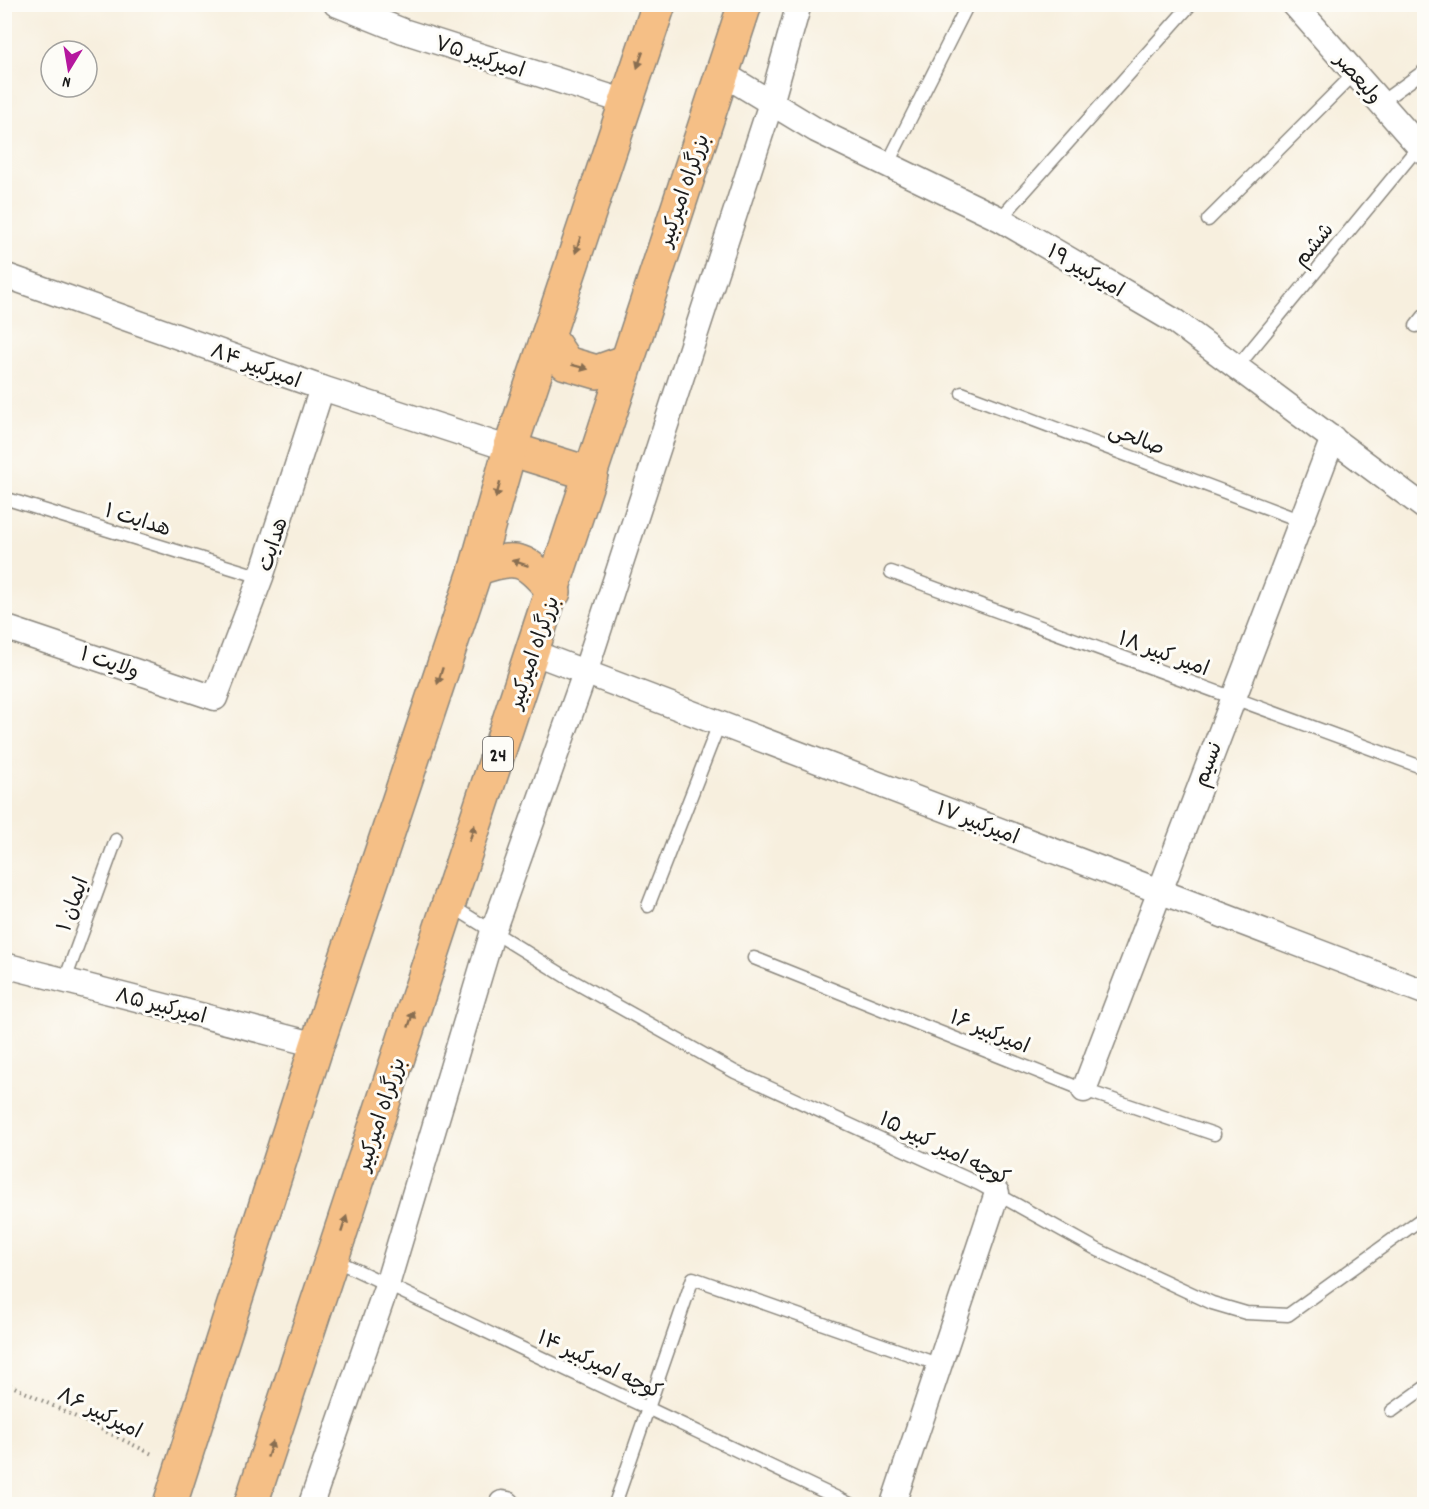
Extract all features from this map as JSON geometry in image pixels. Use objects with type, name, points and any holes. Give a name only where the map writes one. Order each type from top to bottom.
[{"type":"main road","points":[[170,1504],[317,1045],[476,569],[510,448],[659,4]]},
{"type":"main road","name":"بزرگراه امیرکبیر","points":[[251,1504],[532,652],[554,592],[625,362],[745,4]]},
{"type":"main road","points":[[548,336],[566,363],[597,372],[625,362]]},
{"type":"main road","points":[[510,448],[591,474]]},
{"type":"main road","points":[[476,569],[506,558],[533,567],[554,592]]},
{"type":"street","name":"امیرکبیر ۷۵","points":[[336,4],[403,31],[626,102]]},
{"type":"street","points":[[311,1504],[387,1285],[493,932],[585,673],[771,103],[799,4]]},
{"type":"street","name":"ولیعصر","points":[[1294,4],[1422,149]]},
{"type":"street","name":"امیرکبیر ۱۹","points":[[722,73],[816,130],[1000,219],[1176,322],[1425,507]]},
{"type":"street","name":"امیرکبیر ۸۴","points":[[4,275],[322,388],[510,448]]},
{"type":"street","name":"هدایت","points":[[216,698],[261,577],[322,388]]},
{"type":"street","name":"نسیم","points":[[1084,1090],[1299,520],[1333,438]]},
{"type":"street","name":"ولایت ۱","points":[[4,627],[216,698]]},
{"type":"street","name":"امیرکبیر ۱۷","points":[[532,652],[1425,992]]},
{"type":"street","name":"امیرکبیر ۸۵","points":[[4,965],[317,1045]]},
{"type":"street","points":[[893,1504],[997,1193]]},
{"type":"lane","points":[[886,165],[968,4]]},
{"type":"lane","points":[[1000,219],[1191,4]]},
{"type":"lane","points":[[1380,103],[1425,71]]},
{"type":"lane","points":[[1208,220],[1355,73]]},
{"type":"lane","name":"ششم","points":[[1237,367],[1422,149]]},
{"type":"lane","points":[[1416,326],[1425,316]]},
{"type":"lane","name":"صالحی","points":[[962,393],[1299,520]]},
{"type":"lane","name":"هدایت ۱","points":[[4,498],[261,577]]},
{"type":"lane","name":"امیر کبیر ۱۸","points":[[891,572],[1425,768]]},
{"type":"lane","points":[[648,906],[719,724]]},
{"type":"lane","name":"ایمان ۱","points":[[65,980],[116,840]]},
{"type":"lane","name":"کوچه امیر کبیر ۱۵","points":[[449,904],[571,980],[735,1072],[997,1193],[1098,1250],[1212,1303],[1257,1314],[1288,1315],[1425,1217]]},
{"type":"lane","name":"امیرکبیر ۱۶","points":[[754,958],[1084,1090],[1214,1134]]},
{"type":"lane","name":"کوچه امیرکبیر ۱۴","points":[[332,1259],[850,1504]]},
{"type":"lane","points":[[615,1504],[693,1278],[940,1365]]},
{"type":"lane","points":[[1392,1411],[1425,1388]]},
{"type":"path","name":"امیرکبیر ۸۶","points":[[4,1382],[182,1468]]}]
